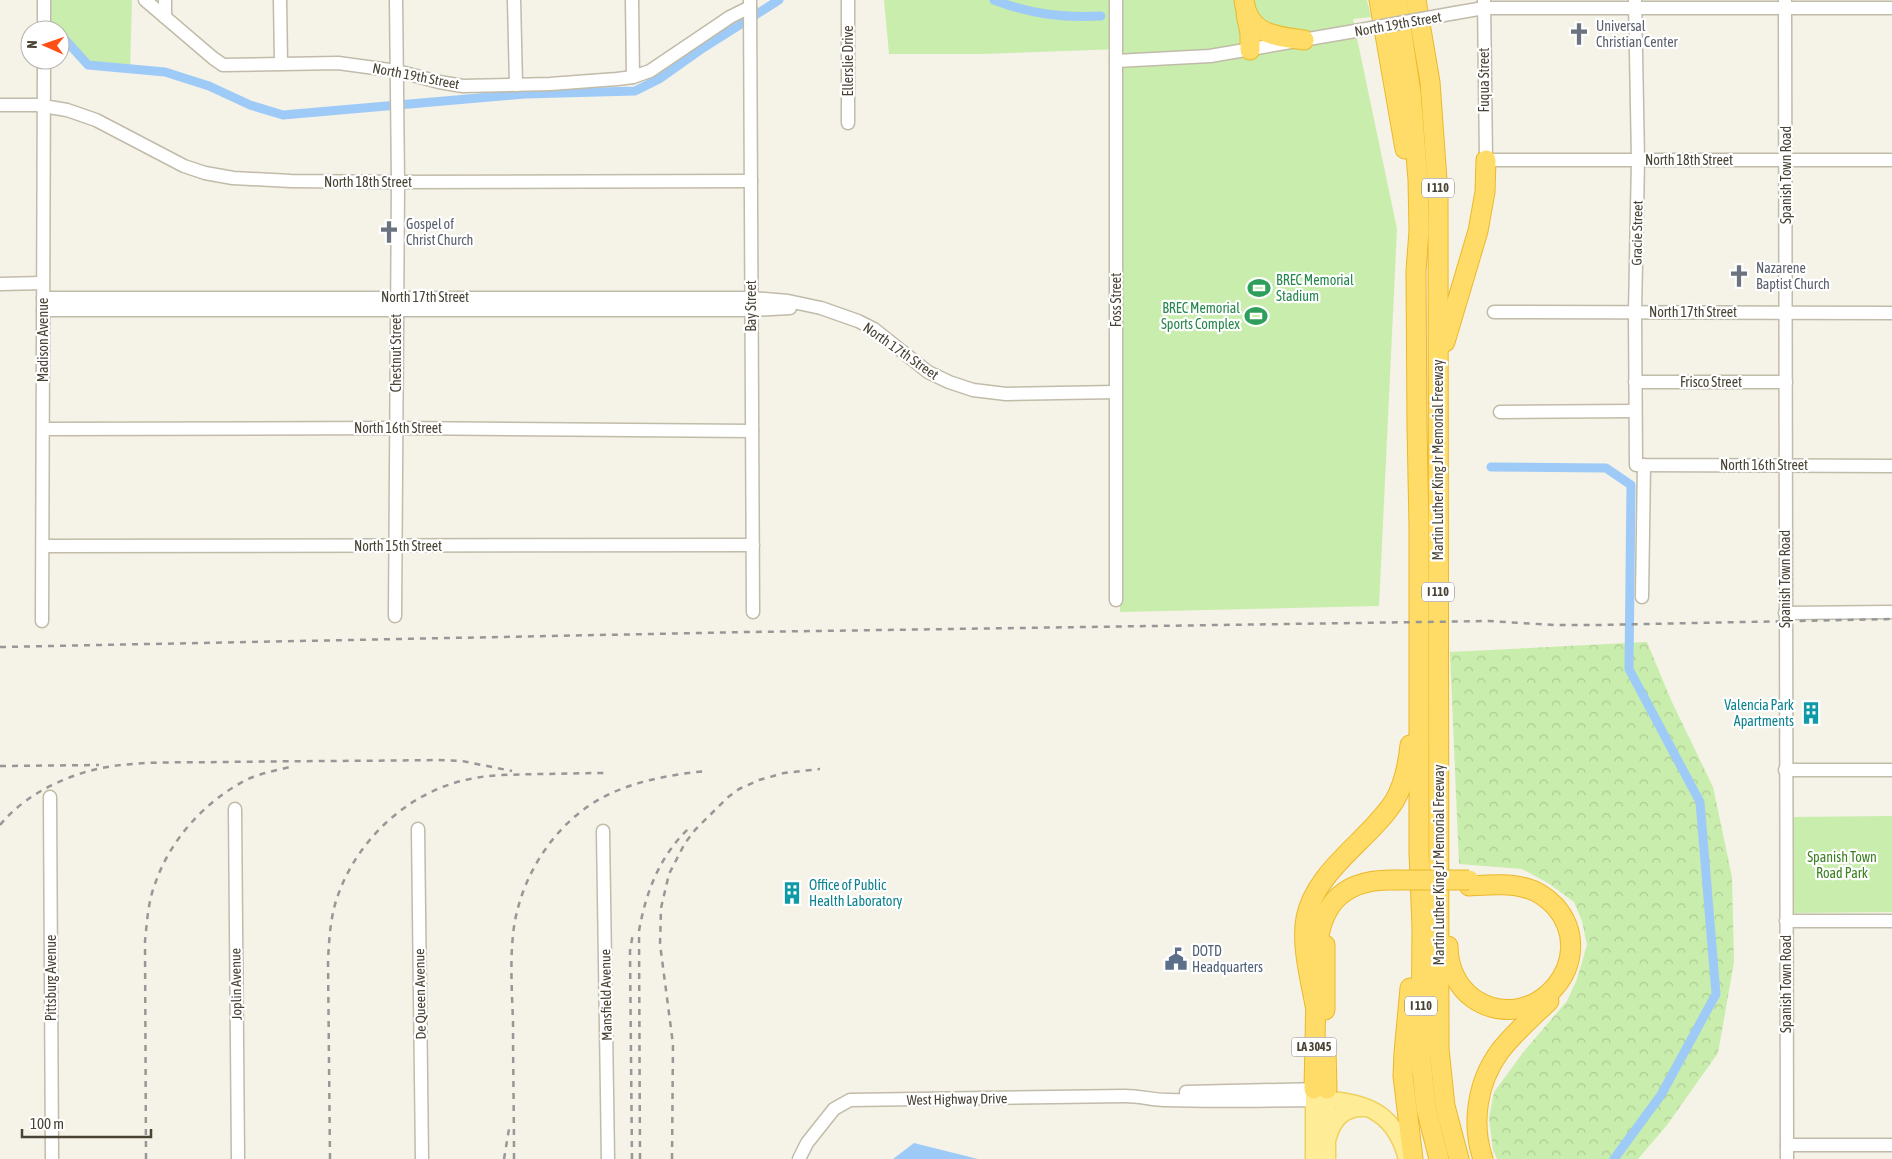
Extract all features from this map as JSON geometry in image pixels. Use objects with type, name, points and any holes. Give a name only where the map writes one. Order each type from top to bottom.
[{"type":"highway","points":[[1375,0],[1386,45]]},
{"type":"highway","points":[[1379,0],[1405,149],[1409,191],[1409,233],[1416,272]]},
{"type":"highway","name":"Martin Luther King Jr Memorial Freeway","points":[[1396,0],[1409,75],[1417,156],[1419,231],[1416,272],[1419,526],[1419,852],[1422,927],[1423,1080],[1430,1126],[1439,1159]]},
{"type":"highway","name":"Martin Luther King Jr Memorial Freeway","points":[[1416,0],[1430,82],[1437,168],[1439,1048],[1445,1106],[1459,1159]]},
{"type":"highway","points":[[1244,3],[1249,17],[1261,30],[1274,36],[1304,40]]},
{"type":"highway","points":[[1244,3],[1250,32],[1250,50]]},
{"type":"highway","points":[[1438,378],[1452,317],[1478,232],[1485,192],[1486,160]]},
{"type":"highway","points":[[1315,1005],[1305,936],[1308,910],[1318,890],[1330,874],[1389,808],[1398,794],[1407,764],[1419,692]]},
{"type":"highway","points":[[1320,1095],[1325,944],[1328,927],[1336,910],[1352,894],[1373,886],[1393,883],[1469,883],[1511,885],[1531,889],[1548,899],[1564,920],[1570,942],[1567,966],[1555,987],[1536,1003],[1512,1009],[1490,1007],[1471,997],[1461,987],[1453,974],[1448,950],[1448,894],[1439,807]]},
{"type":"highway","points":[[1413,1159],[1404,1090],[1403,1065],[1410,999],[1419,852]]},
{"type":"highway","points":[[1315,1005],[1317,940],[1326,912],[1341,895],[1354,887],[1374,880],[1393,883]]},
{"type":"highway","points":[[1469,883],[1519,880],[1545,890],[1558,901],[1569,916],[1574,928],[1576,945],[1573,968],[1566,982],[1557,994],[1509,1040],[1494,1059],[1486,1076],[1479,1097],[1476,1126],[1478,1143],[1484,1159]]},
{"type":"highway","name":"LA 3045","points":[[1315,1005],[1320,1095]]},
{"type":"highway","points":[[1439,1048],[1462,1130],[1474,1159]]},
{"type":"main road","points":[[1320,1095],[1352,1102],[1382,1115],[1401,1140],[1407,1159]]},
{"type":"main road","name":"LA 3045","points":[[1320,1095],[1327,1141],[1327,1159]]},
{"type":"main road","name":"LA 3045","points":[[1314,1159],[1320,1095]]},
{"type":"main road","points":[[1327,1141],[1332,1125],[1340,1116],[1354,1108],[1369,1108]]},
{"type":"street","points":[[44,0],[44,20]]},
{"type":"street","name":"North 19th Street","points":[[145,0],[220,64],[231,66],[338,63],[397,71],[456,85],[550,84],[633,77],[650,71],[730,17],[750,7]]},
{"type":"street","points":[[165,0],[165,16]]},
{"type":"street","points":[[280,0],[281,64]]},
{"type":"street","name":"Chestnut Street","points":[[395,616],[398,182],[396,0]]},
{"type":"street","points":[[514,0],[516,84]]},
{"type":"street","points":[[632,0],[633,77]]},
{"type":"street","name":"Ellerslie Drive","points":[[848,0],[848,123]]},
{"type":"street","name":"Foss Street","points":[[1116,0],[1116,600]]},
{"type":"street","name":"North 19th Street","points":[[1116,62],[1197,58],[1250,50],[1455,13],[1484,4],[1785,4],[1892,8]]},
{"type":"street","name":"Fuqua Street","points":[[1484,4],[1486,160]]},
{"type":"street","name":"Gracie Street","points":[[1635,4],[1638,160],[1635,411],[1640,465],[1642,597]]},
{"type":"street","name":"Spanish Town Road","points":[[1785,4],[1787,1159]]},
{"type":"street","name":"Bay Street","points":[[750,7],[753,612]]},
{"type":"street","name":"Madison Avenue","points":[[42,621],[44,70]]},
{"type":"street","name":"North 18th Street","points":[[0,105],[43,105],[67,110],[96,120],[194,170],[233,178],[291,181],[398,182],[751,181]]},
{"type":"street","name":"North 18th Street","points":[[1486,160],[1892,160]]},
{"type":"street","points":[[0,284],[43,283]]},
{"type":"street","points":[[274,311],[275,297]]},
{"type":"street","name":"North 17th Street","points":[[43,304],[275,297],[396,297],[621,304],[807,306],[836,312],[866,325],[881,334],[920,367],[941,379],[963,387],[982,392],[1006,394],[1116,392]]},
{"type":"street","name":"North 17th Street","points":[[43,304],[274,311],[396,311],[621,304]]},
{"type":"street","name":"North 17th Street","points":[[1494,312],[1892,313]]},
{"type":"street","name":"Frisco Street","points":[[1636,382],[1786,382]]},
{"type":"street","points":[[1500,412],[1635,411]]},
{"type":"street","name":"North 16th Street","points":[[44,429],[396,428],[752,431]]},
{"type":"street","name":"North 16th Street","points":[[1640,465],[1892,466]]},
{"type":"street","name":"North 15th Street","points":[[43,546],[753,546]]},
{"type":"street","points":[[1785,613],[1892,612]]},
{"type":"street","points":[[1785,770],[1892,770]]},
{"type":"street","name":"Pittsburg Avenue","points":[[50,798],[52,1159]]},
{"type":"street","name":"Joplin Avenue","points":[[235,809],[238,1159]]},
{"type":"street","name":"De Queen Avenue","points":[[418,829],[422,1159]]},
{"type":"street","name":"Mansfield Avenue","points":[[604,831],[608,1159]]},
{"type":"street","points":[[1786,921],[1892,921]]},
{"type":"street","name":"West Highway Drive","points":[[799,1159],[807,1144],[834,1109],[850,1100],[1144,1096],[1164,1093],[1320,1095]]},
{"type":"street","points":[[1787,1145],[1892,1145]]},
{"type":"green space","points":[[44,0],[132,0],[130,70],[88,65],[70,45],[70,20],[44,20]]},
{"type":"green space","name":"BREC Memorial Sports Complex","points":[[884,0],[1367,0],[1371,17],[1353,19],[1397,229],[1379,606],[1120,612],[1120,49],[980,54],[889,54]]},
{"type":"green space","points":[[1647,642],[1671,700],[1713,787],[1732,877],[1734,962],[1718,1053],[1667,1125],[1638,1159],[1497,1159],[1493,1150],[1489,1118],[1494,1092],[1525,1050],[1567,1001],[1577,979],[1587,945],[1582,921],[1574,902],[1548,883],[1522,869],[1459,864],[1450,652]]},
{"type":"green space","name":"Spanish Town Road Park","points":[[1892,816],[1892,912],[1792,913],[1792,817]]},
{"type":"water","points":[[914,1143],[978,1159],[893,1159]]},
{"type":"waterway","points":[[70,45],[88,65],[165,72],[209,86],[250,105],[283,115],[525,94],[635,91],[659,79],[700,50],[779,0]]},
{"type":"waterway","points":[[994,0],[1020,9],[1046,14],[1101,16]]},
{"type":"waterway","points":[[1491,467],[1606,468],[1631,485],[1629,669],[1700,802],[1716,994],[1661,1095],[1614,1159]]},
{"type":"railway","points":[[0,647],[749,632],[1489,621],[1554,625],[1599,625],[1892,619]]},
{"type":"railway","points":[[0,825],[30,798],[67,778],[93,770],[140,763],[438,760],[462,761],[512,771]]},
{"type":"railway","points":[[0,766],[99,765]]},
{"type":"railway","points":[[146,1159],[145,941],[149,905],[161,868],[190,824],[216,799],[246,780],[294,766]]},
{"type":"railway","points":[[672,1159],[673,1044],[660,944],[661,908],[669,874],[685,843],[695,830],[727,798],[739,789],[759,780],[784,773],[820,769]]},
{"type":"railway","points":[[514,1159],[512,946],[516,916],[521,896],[529,878],[538,860],[550,843],[563,828],[593,803],[633,785],[677,775],[706,771]]},
{"type":"railway","points":[[330,1159],[329,938],[336,901],[356,858],[370,839],[405,807],[447,785],[478,777],[495,775],[607,773]]},
{"type":"railway","points":[[640,1159],[639,931],[650,888],[662,862],[689,828]]},
{"type":"railway","points":[[632,1159],[630,951],[633,933]]},
{"type":"railway","points":[[504,1159],[509,1129]]},
{"type":"place","name":"Universal Christian Center","points":[[1579,34]]},
{"type":"place","name":"Gospel of Christ Church","points":[[389,232]]},
{"type":"place","name":"Nazarene Baptist Church","points":[[1739,276]]},
{"type":"place","name":"BREC Memorial Stadium","points":[[1259,288]]},
{"type":"place","name":"BREC Memorial Sports Complex","points":[[1256,316]]},
{"type":"place","name":"Valencia Park Apartments","points":[[1811,713]]},
{"type":"place","name":"Office of Public Health Laboratory","points":[[792,893]]},
{"type":"place","name":"DOTD Headquarters","points":[[1176,959]]}]
